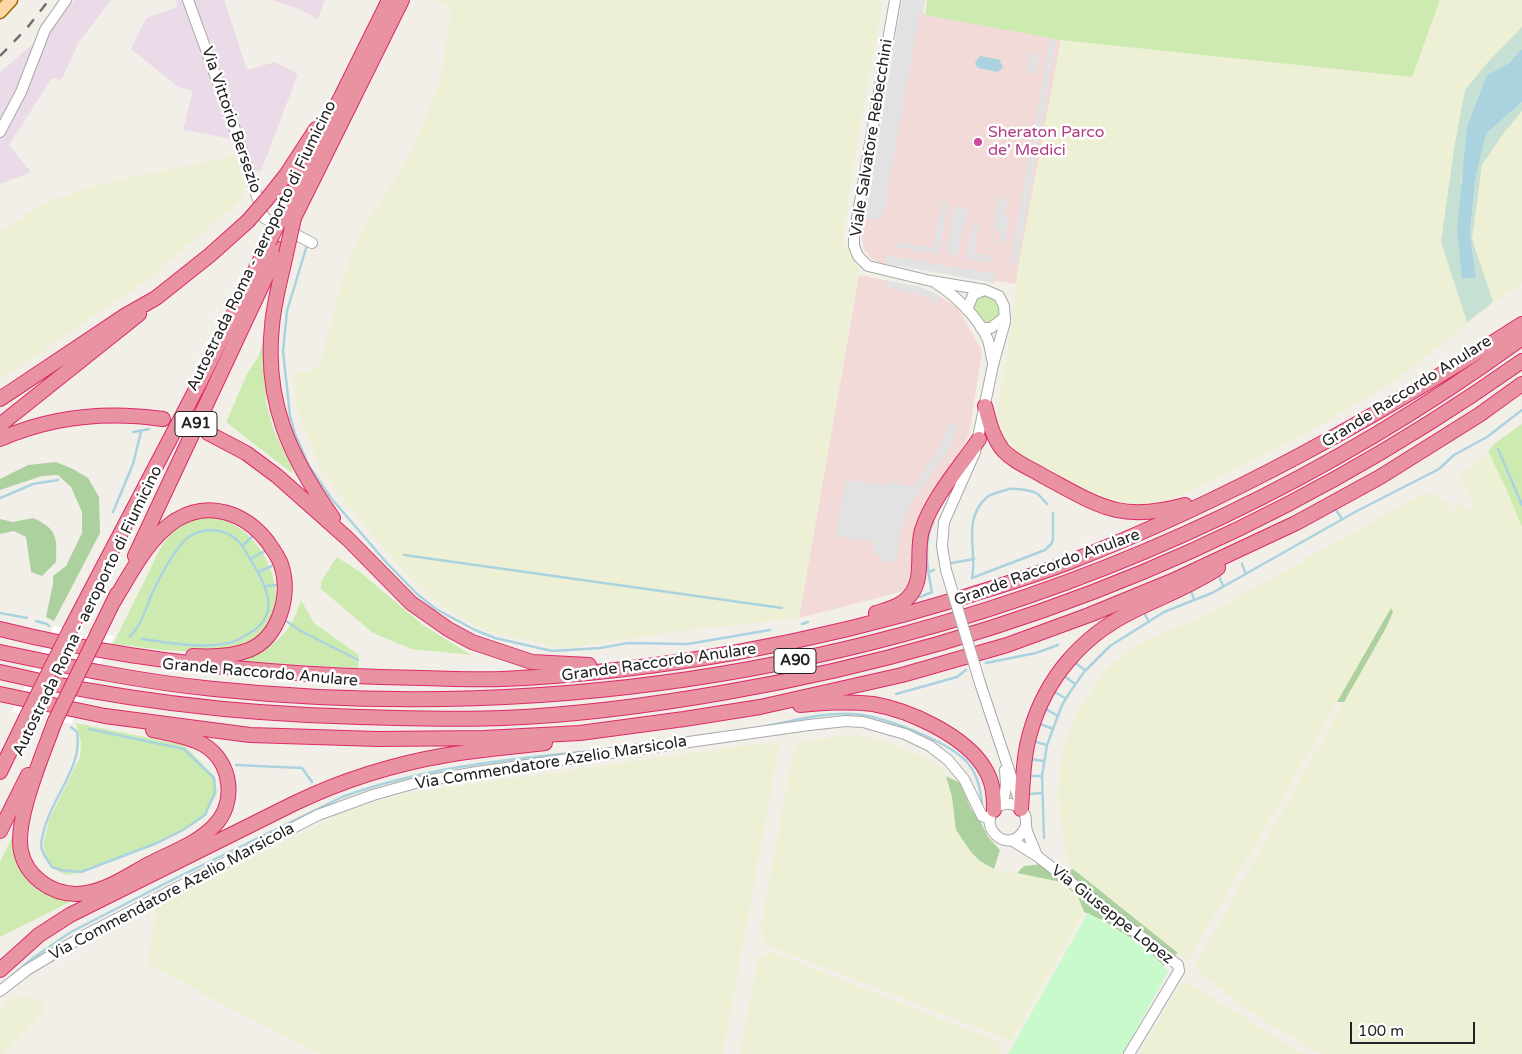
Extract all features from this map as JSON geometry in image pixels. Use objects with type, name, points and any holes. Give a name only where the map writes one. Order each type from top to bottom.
[{"type":"highway","name":"Autostrada Roma - aeroporto di Fiumicino","points":[[0,831],[114,601],[278,248],[289,215],[388,0]]},
{"type":"highway","name":"Autostrada Roma - aeroporto di Fiumicino","points":[[289,215],[402,0]]},
{"type":"highway","points":[[0,425],[121,330],[156,298],[205,260],[248,221],[267,199],[303,150],[366,46]]},
{"type":"highway","points":[[289,215],[278,248],[271,342],[272,373],[277,407],[282,426],[303,472],[348,539]]},
{"type":"highway","name":"Autostrada Roma - aeroporto di Fiumicino","points":[[0,772],[70,630],[202,378],[278,248]]},
{"type":"highway","points":[[0,399],[126,314],[156,298]]},
{"type":"highway","name":"Grande Raccordo Anulare","points":[[0,629],[108,651],[187,663],[304,674],[434,679],[501,679],[582,673],[675,662],[783,643],[890,618],[992,588],[1064,564],[1168,520],[1254,480],[1306,453],[1378,412],[1522,324]]},
{"type":"highway","name":"Grande Raccordo Anulare","points":[[0,652],[116,676],[213,689],[331,698],[413,700],[506,697],[633,688],[797,661],[852,649],[995,608],[1074,580],[1184,534],[1292,482],[1373,436],[1436,397],[1522,338]]},
{"type":"highway","name":"A90","points":[[0,672],[130,696],[251,712],[415,719],[504,718],[632,706],[791,681],[901,655],[968,636],[1067,602],[1176,558],[1277,510],[1366,462],[1440,416],[1522,361]]},
{"type":"highway","points":[[105,716],[250,735],[361,739],[415,740],[580,733],[760,707],[902,675],[1007,645],[1144,593],[1255,543],[1296,523],[1403,463],[1479,415],[1522,384]]},
{"type":"highway","points":[[985,406],[991,428],[998,442],[1008,455],[1089,501],[1107,508],[1137,513],[1169,510],[1254,480]]},
{"type":"highway","points":[[0,439],[34,426],[71,418],[124,415],[163,419]]},
{"type":"highway","points":[[208,433],[260,462],[290,486],[348,539],[411,602],[442,625],[472,642],[532,662],[600,666],[675,662]]},
{"type":"highway","points":[[783,643],[837,623],[891,608],[908,598],[917,580],[919,543],[926,519],[979,439]]},
{"type":"highway","points":[[108,651],[211,656],[249,650],[266,637],[280,616],[283,598],[283,574],[274,550],[252,526],[227,512],[200,510],[179,518],[162,532],[137,563],[114,601]]},
{"type":"highway","points":[[1021,809],[1023,774],[1030,730],[1046,693],[1076,651],[1108,625],[1202,578],[1255,543]]},
{"type":"highway","points":[[0,694],[105,716],[190,738],[205,745],[214,753],[223,766],[228,780],[229,796],[221,818],[200,837],[108,886],[82,894],[58,891],[40,881],[25,864],[20,848],[20,829],[24,811],[55,720]]},
{"type":"highway","points":[[760,707],[839,702],[861,703],[886,707],[914,716],[948,734],[976,757],[985,769],[994,791],[995,811]]},
{"type":"highway","points":[[0,765],[27,716]]},
{"type":"highway","points":[[0,970],[39,935],[70,915],[294,803],[341,783],[383,769],[436,757],[566,740],[623,727]]},
{"type":"main road","points":[[0,12],[11,0]]},
{"type":"street","points":[[0,132],[20,92],[46,30],[66,0]]},
{"type":"street","name":"Via Vittorio Bersezio","points":[[188,0],[238,138],[264,218],[312,243]]},
{"type":"street","name":"Viale Salvatore Rebecchini","points":[[895,0],[854,236],[854,246],[862,261],[871,267],[932,281],[985,290],[994,293],[1002,300],[1004,306],[1005,317],[1002,336],[993,365],[979,439],[969,468],[944,522],[942,546],[946,570],[1021,809]]},
{"type":"street","name":"Viale Salvatore Rebecchini","points":[[932,281],[952,294],[967,310],[988,340],[993,365]]},
{"type":"street","points":[[967,310],[973,295],[978,291],[985,290]]},
{"type":"street","points":[[980,328],[991,328],[1005,317]]},
{"type":"street","name":"Via Commendatore Azelio Marsicola","points":[[0,991],[27,970],[85,935],[318,815],[373,795],[429,780],[846,721],[863,722],[905,734],[930,746],[948,760],[964,779],[982,816],[995,811]]},
{"type":"street","name":"Viale Salvatore Rebecchini","points":[[995,811],[1006,785],[1005,762]]},
{"type":"street","points":[[1013,804],[1021,809],[1025,815],[1025,828],[1018,837],[1004,840],[994,834],[990,825],[995,811],[1013,804]]},
{"type":"street","name":"Via Giuseppe Lopez","points":[[1025,828],[1037,856]]},
{"type":"street","name":"Via Giuseppe Lopez","points":[[1011,840],[1037,856],[1178,966],[1179,970],[1129,1054]]},
{"type":"shaded area","points":[[74,0],[111,0],[79,42],[61,80],[52,78],[9,145],[31,172],[0,184],[0,72],[56,25]]},
{"type":"shaded area","points":[[176,0],[224,0],[247,70],[275,62],[298,74],[261,171],[252,169],[243,141],[183,130],[193,91],[178,87],[131,49],[146,18],[177,7]]},
{"type":"shaded area","points":[[272,0],[325,0],[318,19],[297,8]]},
{"type":"shaded area","points":[[902,0],[925,0],[923,14],[918,14],[917,29],[882,220],[865,217]]},
{"type":"shaded area","points":[[918,13],[1061,40],[1016,284],[879,263],[864,250],[862,238],[865,217],[882,219]]},
{"type":"shaded area","points":[[1050,41],[1056,41],[1017,264],[1010,263]]},
{"type":"shaded area","points":[[1029,52],[1040,55],[1036,74],[1026,72]]},
{"type":"shaded area","points":[[999,197],[1007,199],[1004,215],[1009,216],[1005,243],[1000,243],[1001,231],[994,230]]},
{"type":"shaded area","points":[[942,202],[948,203],[939,254],[896,247],[897,242],[934,248]]},
{"type":"shaded area","points":[[954,206],[967,208],[958,256],[946,254]]},
{"type":"shaded area","points":[[972,223],[979,224],[974,253],[991,256],[990,263],[966,259]]},
{"type":"shaded area","points":[[886,255],[996,274],[994,283],[885,263]]},
{"type":"shaded area","points":[[859,275],[920,287],[938,295],[957,307],[982,351],[969,435],[915,531],[908,590],[799,618]]},
{"type":"shaded area","points":[[888,281],[920,287],[938,295],[938,303],[918,294],[886,288]]},
{"type":"shaded area","points":[[950,422],[958,426],[947,453],[911,502],[901,529],[895,563],[880,561],[881,555],[873,553],[875,542],[836,536],[846,480],[886,486],[887,482],[913,487],[939,448]]},
{"type":"green space","points":[[438,0],[883,0],[852,171],[843,240],[859,269],[799,618],[681,631],[562,649],[482,630],[442,606],[412,581],[346,504],[320,467],[298,413],[293,375],[319,367],[344,275],[361,232],[413,149],[440,82],[451,12]]},
{"type":"green space","points":[[927,0],[1440,0],[1412,77],[1061,40],[925,15]]},
{"type":"green space","points":[[1440,0],[1522,0],[1522,49],[1509,63],[1461,180],[1476,278],[1470,234],[1486,134],[1522,102],[1522,282],[1392,383],[1291,442],[1176,498],[1142,505],[1104,499],[1019,455],[1001,434],[997,412],[1011,331],[1018,267],[1061,40],[1411,77]]},
{"type":"green space","points":[[1522,27],[1522,49],[1509,63],[1487,75],[1461,180],[1476,278],[1470,234],[1475,181],[1486,134],[1522,102],[1522,111],[1503,134],[1482,165],[1472,239],[1493,302],[1467,322],[1441,242],[1454,149],[1465,90],[1489,61]]},
{"type":"green space","points":[[236,155],[245,186],[238,203],[146,281],[0,380],[0,232],[41,205],[93,186]]},
{"type":"green space","points":[[985,294],[994,300],[999,307],[996,319],[992,323],[983,322],[973,307],[976,297]]},
{"type":"green space","points":[[264,339],[266,402],[274,431],[293,469],[292,473],[226,422],[247,374],[258,357]]},
{"type":"green space","points":[[1522,424],[1522,527],[1488,451],[1494,444]]},
{"type":"green space","points":[[1488,451],[1522,527],[1522,1054],[1320,1054],[1244,1008],[1194,967],[1386,628],[1391,618],[1391,609],[1188,961],[1073,869],[1067,861],[1057,793],[1064,745],[1078,711],[1103,673],[1114,662],[1144,641],[1208,614],[1422,494],[1433,494],[1439,497],[1447,504],[1447,511],[1454,511],[1462,500],[1468,510],[1475,507],[1458,478]]},
{"type":"green space","points":[[56,462],[88,478],[99,497],[100,533],[54,621],[46,617],[53,576],[66,566],[82,533],[82,512],[71,487],[58,475],[42,476],[0,490],[0,479],[28,465]]},
{"type":"green space","points":[[214,516],[241,529],[255,542],[265,558],[273,575],[276,593],[275,610],[268,626],[256,639],[233,650],[179,651],[113,644],[160,549],[172,532],[189,519]]},
{"type":"green space","points":[[33,518],[52,530],[56,540],[56,562],[42,576],[31,572],[26,537],[14,531],[0,534],[0,519],[13,522]]},
{"type":"green space","points":[[337,557],[360,572],[423,625],[471,655],[411,649],[373,633],[321,589],[321,581]]},
{"type":"green space","points":[[301,600],[314,623],[359,655],[358,668],[234,661],[267,647],[281,636],[292,622]]},
{"type":"green space","points":[[1391,608],[1393,612],[1386,628],[1344,702],[1337,702]]},
{"type":"green space","points":[[76,723],[184,745],[215,777],[217,794],[206,813],[190,826],[172,836],[77,873],[66,875],[58,871],[50,864],[43,846],[49,820],[80,757],[81,743]]},
{"type":"green space","points":[[856,735],[877,739],[926,758],[940,766],[946,776],[952,797],[956,830],[980,861],[994,869],[1061,882],[1077,894],[1084,912],[1011,1041],[769,946],[762,938],[761,925],[793,753],[800,743],[810,740]]},
{"type":"green space","points":[[780,742],[723,1054],[320,1054],[148,965],[156,907],[342,813],[403,794],[725,748]]},
{"type":"green space","points":[[946,776],[960,783],[971,809],[988,837],[1000,850],[994,869],[980,861],[971,852],[956,830],[952,797]]},
{"type":"green space","points":[[15,831],[17,859],[22,873],[28,881],[43,891],[80,897],[0,937],[0,862]]},
{"type":"green space","points":[[1043,864],[1065,872],[1073,869],[1178,953],[1167,961],[1164,966],[1140,944],[1102,920],[1084,912],[1077,894],[1061,882],[1017,873],[1024,866]]},
{"type":"green space","points":[[1088,913],[1140,944],[1168,971],[1129,1043],[1122,1054],[1008,1054]]},
{"type":"green space","points":[[772,952],[997,1041],[1002,1049],[999,1054],[740,1054],[758,958]]},
{"type":"green space","points":[[1181,983],[1190,984],[1303,1054],[1140,1054]]},
{"type":"green space","points":[[13,996],[39,999],[43,1004],[43,1012],[4,1054],[0,1054],[0,1010]]},
{"type":"water","points":[[1522,49],[1522,102],[1486,134],[1475,181],[1470,234],[1476,278],[1462,278],[1457,231],[1467,127],[1487,75],[1509,63]]},
{"type":"water","points":[[980,56],[1001,60],[1000,62],[1003,67],[998,72],[978,68],[975,63]]},
{"type":"pier","points":[[54,626],[80,630],[37,718],[12,712]]},
{"type":"pier","points":[[88,632],[114,636],[71,724],[46,718]]},
{"type":"waterway","points":[[307,245],[287,311],[283,351],[290,416],[295,434],[309,466],[331,498],[385,561],[417,594],[436,609],[475,630],[495,638],[552,651],[600,648],[628,643],[688,644],[770,630]]},
{"type":"waterway","points":[[1044,838],[1042,776],[1047,745],[1062,705],[1070,692],[1084,672],[1110,646],[1164,612],[1212,593],[1355,512],[1439,469],[1454,455],[1487,437],[1522,410]]},
{"type":"waterway","points":[[133,432],[149,429]]},
{"type":"waterway","points":[[113,512],[133,464],[141,432]]},
{"type":"waterway","points":[[1498,449],[1522,505]]},
{"type":"waterway","points":[[0,498],[33,484],[58,480]]},
{"type":"waterway","points":[[1047,504],[1036,493],[1019,489],[1009,489],[987,497],[979,506],[972,526],[972,578],[1045,550],[1052,543],[1053,539],[1053,513]]},
{"type":"waterway","points":[[1336,510],[1342,519]]},
{"type":"waterway","points":[[920,597],[932,592],[927,565],[927,548],[933,522]]},
{"type":"waterway","points":[[130,636],[140,623],[151,596],[173,555],[190,536],[202,531],[215,530],[234,537],[258,572],[267,593],[268,610],[260,626],[236,641],[218,645],[186,645],[142,639]]},
{"type":"waterway","points":[[242,546],[254,535]]},
{"type":"waterway","points":[[250,559],[267,550]]},
{"type":"waterway","points":[[404,555],[782,608]]},
{"type":"waterway","points":[[952,563],[974,559]]},
{"type":"waterway","points":[[1242,564],[1246,574]]},
{"type":"waterway","points":[[258,572],[274,565]]},
{"type":"waterway","points":[[929,572],[934,570]]},
{"type":"waterway","points":[[1219,576],[1223,586]]},
{"type":"waterway","points":[[265,586],[278,585]]},
{"type":"waterway","points":[[1190,589],[1194,599]]},
{"type":"waterway","points":[[1143,611],[1149,622]]},
{"type":"waterway","points":[[0,613],[27,618]]},
{"type":"waterway","points":[[283,619],[301,631],[358,660]]},
{"type":"waterway","points":[[36,621],[49,626]]},
{"type":"waterway","points":[[802,624],[808,622]]},
{"type":"waterway","points":[[986,663],[1036,653],[1058,645]]},
{"type":"waterway","points":[[1074,662],[1085,670]]},
{"type":"waterway","points":[[896,694],[957,677],[966,670]]},
{"type":"waterway","points":[[1063,675],[1075,684]]},
{"type":"waterway","points":[[1053,691],[1065,698]]},
{"type":"waterway","points":[[1044,708],[1058,716]]},
{"type":"waterway","points":[[766,726],[820,716],[853,714],[880,719],[913,730],[944,745],[966,761],[973,770],[977,780],[982,803]]},
{"type":"waterway","points":[[1038,723],[1053,729]]},
{"type":"waterway","points":[[71,727],[77,732],[78,745],[76,757],[48,818],[41,842],[45,857],[52,867],[81,872],[157,843],[183,830],[205,815],[215,792],[214,778],[184,749],[89,729]]},
{"type":"waterway","points":[[1033,741],[1047,745]]},
{"type":"waterway","points":[[2,984],[33,958],[71,932],[170,881],[342,797],[400,779],[459,767],[519,758],[580,752]]},
{"type":"waterway","points":[[1030,759],[1043,761]]},
{"type":"waterway","points":[[236,765],[302,768],[312,782]]},
{"type":"waterway","points":[[1028,776],[1042,776]]},
{"type":"waterway","points":[[1028,794],[1042,793]]},
{"type":"railway","points":[[0,56],[27,28],[49,0]]},
{"type":"place","name":"Sheraton Parco de' Medici","points":[[978,142]]}]
